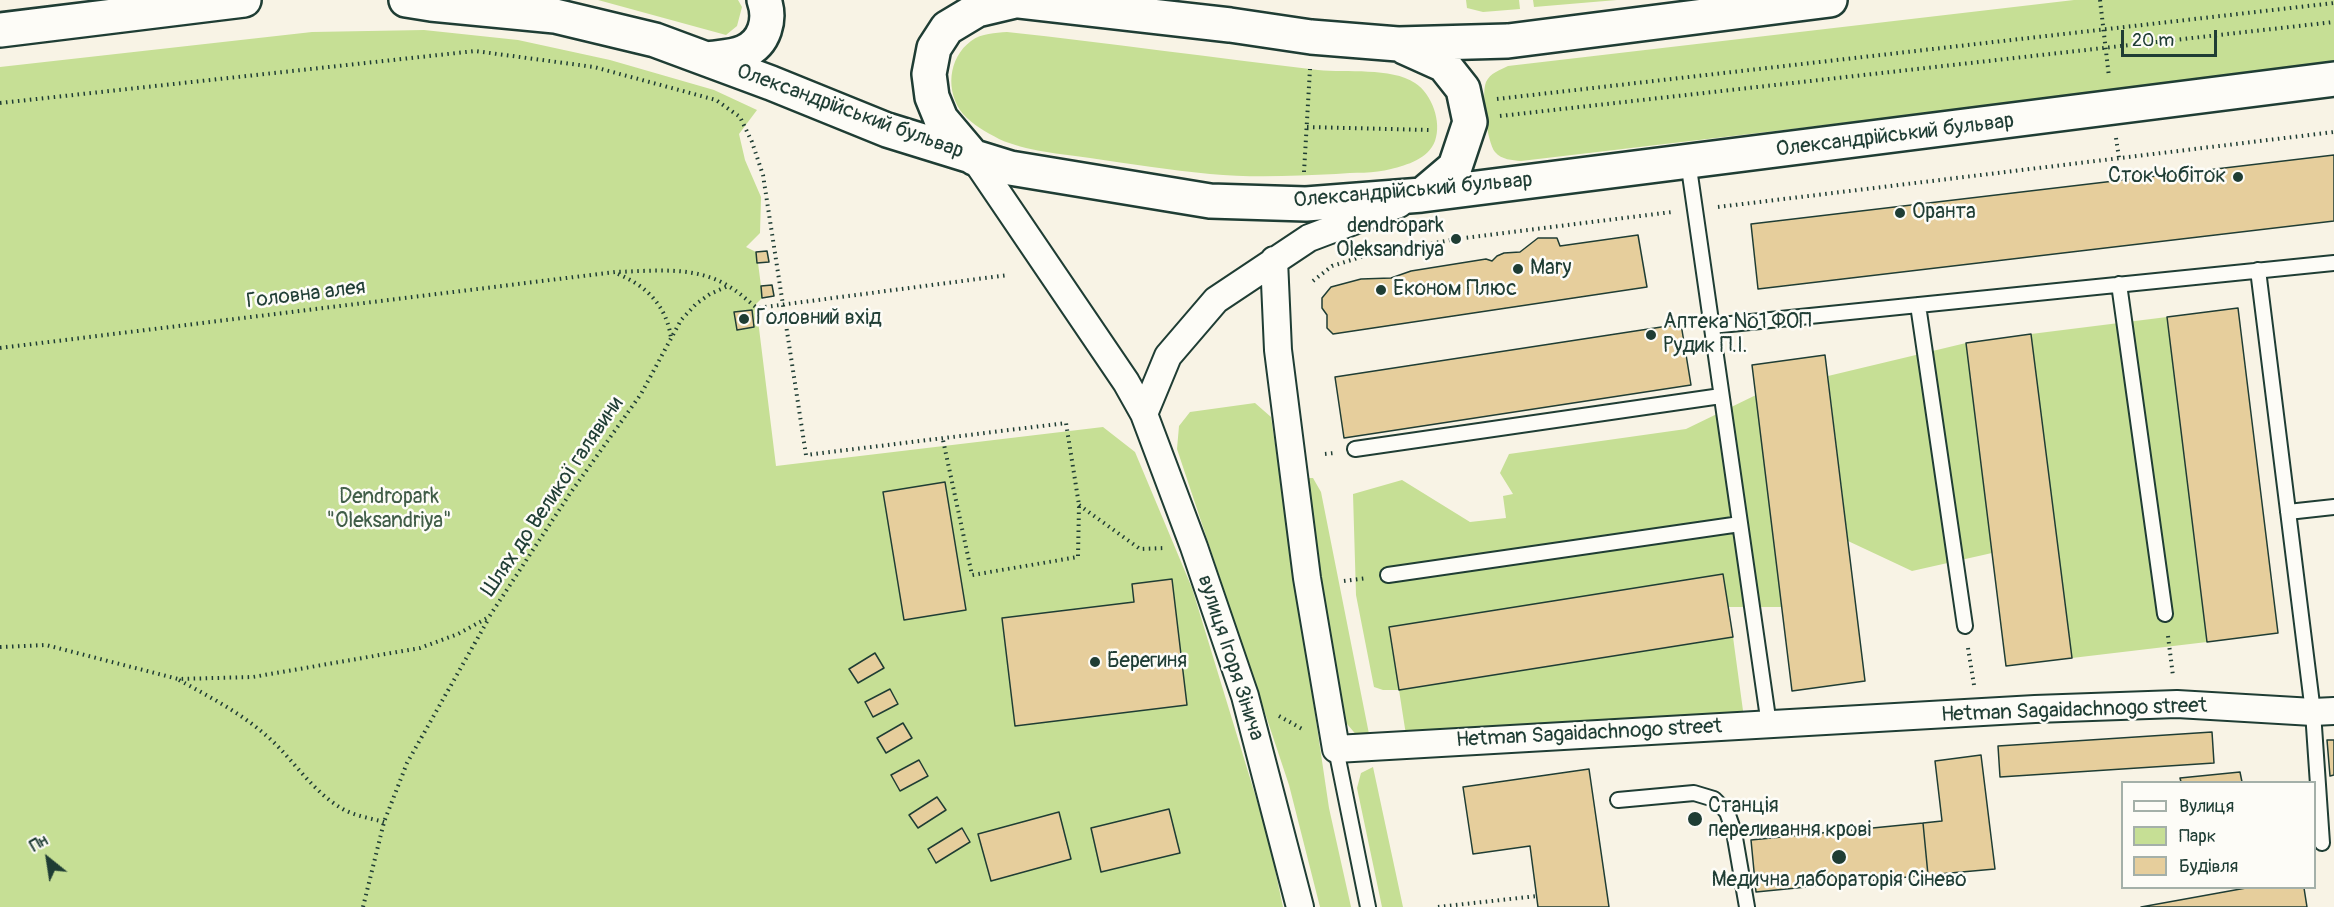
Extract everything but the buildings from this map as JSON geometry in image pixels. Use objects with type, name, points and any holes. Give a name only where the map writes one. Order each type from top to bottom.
[{"type":"main road","points":[[0,30],[201,3],[244,0]]},
{"type":"main road","name":"Олександрійський бульвар","points":[[406,0],[555,15],[655,40],[771,83],[887,130],[974,158],[1010,168],[1210,201],[1306,204],[1422,195],[2334,80]]},
{"type":"main road","points":[[707,59],[746,52],[765,33],[768,11],[764,0]]},
{"type":"main road","points":[[974,158],[941,119],[932,97],[929,74],[934,48],[947,28],[976,10],[1014,0],[1120,6],[1311,37],[1398,44],[1508,41],[1830,0]]},
{"type":"main road","points":[[1398,44],[1444,66],[1463,89],[1470,122],[1455,167],[1422,195]]},
{"type":"street","name":"вулиця Ігоря Зінича","points":[[974,158],[1126,382],[1144,414],[1194,547],[1245,696],[1300,907]]},
{"type":"street","points":[[1144,414],[1168,356],[1216,300],[1309,238],[1422,195]]},
{"type":"street","points":[[1274,260],[1278,350],[1305,567],[1336,749]]},
{"type":"street","name":"Hetman Sagaidachnogo street","points":[[1336,749],[2177,704],[2324,712]]},
{"type":"lane","points":[[1688,161],[1769,725]]},
{"type":"lane","points":[[1711,326],[2334,263]]},
{"type":"lane","points":[[2258,270],[2288,512],[2324,712],[2322,843]]},
{"type":"lane","points":[[2119,284],[2164,614]]},
{"type":"lane","points":[[1918,305],[1965,626]]},
{"type":"lane","points":[[1355,449],[1721,396]]},
{"type":"lane","points":[[2288,512],[2334,507]]},
{"type":"lane","points":[[1388,574],[1740,524]]},
{"type":"lane","points":[[1336,749],[1368,907]]},
{"type":"lane","points":[[1618,800],[1694,792],[1714,799],[1727,812],[1734,832],[1747,907]]},
{"type":"path","points":[[1466,102],[2334,3]]},
{"type":"path","points":[[1500,116],[2334,22]]},
{"type":"path","points":[[0,103],[475,51],[594,67],[716,100],[740,117],[752,142],[763,175],[806,455],[943,440],[1066,423],[1079,505],[1078,557],[972,575],[943,440]]},
{"type":"path","points":[[1304,176],[1310,69]]},
{"type":"path","points":[[1307,127],[1429,130]]},
{"type":"path","points":[[1313,281],[1332,266],[1361,257],[1456,239],[2334,132]]},
{"type":"path","name":"Головна алея","points":[[0,348],[615,272],[677,270],[698,273],[729,286],[757,308],[1008,275]]},
{"type":"path","points":[[615,272],[638,284],[657,302],[667,319],[671,339]]},
{"type":"path","name":"Шлях до Великої галявини","points":[[0,647],[45,645],[178,679],[253,676],[420,648],[458,634],[489,617],[569,495],[641,394],[681,320],[696,304],[710,294],[729,286]]},
{"type":"path","points":[[1079,505],[1140,549],[1194,547]]},
{"type":"path","points":[[2164,614],[2177,704]]},
{"type":"path","points":[[363,907],[384,822],[407,763],[489,617]]},
{"type":"path","points":[[1965,626],[1978,713]]},
{"type":"path","points":[[178,679],[226,705],[266,735],[326,798],[342,809],[384,822]]},
{"type":"path","points":[[1245,696],[1336,749]]},
{"type":"path","points":[[1438,907],[1537,896]]},
{"type":"green space","points":[[598,0],[738,0],[742,7],[737,26],[726,35]]},
{"type":"green space","points":[[1466,0],[1519,0],[1520,9],[1483,12],[1467,8]]},
{"type":"green space","points":[[1533,0],[1617,0],[1534,7]]},
{"type":"green space","points":[[2074,0],[2334,0],[2334,65],[1521,161],[1498,155],[1492,147],[1487,129],[1486,82],[1493,74],[1508,66]]},
{"type":"green space","name":"Dendropark \"Oleksandriya\"","points":[[424,30],[518,40],[610,60],[714,90],[757,110],[739,134],[745,160],[761,197],[760,233],[746,247],[756,252],[767,251],[769,262],[758,263],[761,286],[772,285],[774,296],[762,298],[756,304],[776,466],[1103,427],[1135,452],[1192,588],[1268,837],[1283,907],[0,907],[0,67],[312,32]]},
{"type":"green space","points":[[1007,32],[1318,70],[1394,75],[1415,83],[1426,94],[1434,109],[1437,134],[1432,147],[1422,157],[1404,165],[1378,172],[1305,175],[1210,174],[1032,149],[999,139],[971,122],[963,114],[953,96],[954,66],[963,48],[980,36]]},
{"type":"green space","points":[[2167,317],[2207,642],[2072,658],[2031,334]]},
{"type":"green space","points":[[1966,343],[1992,553],[1912,571],[1848,541],[1828,376]]},
{"type":"green space","points":[[1756,395],[1782,607],[1728,607],[1389,628],[1399,690],[1383,690],[1374,687],[1356,595],[1353,494],[1402,480],[1470,522],[1506,518],[1503,496],[1513,494],[1500,473],[1509,454],[1686,429]]},
{"type":"green space","points":[[1255,403],[1271,417],[1329,808],[1351,907],[1320,907],[1289,785],[1177,449],[1179,426],[1190,412]]},
{"type":"green space","points":[[1305,478],[1313,478],[1321,492],[1370,739],[1359,738],[1341,717],[1311,536]]},
{"type":"green space","points":[[1733,637],[1744,718],[1406,735],[1399,690]]},
{"type":"green space","points":[[1373,767],[1403,907],[1382,907],[1357,788],[1361,773]]},
{"type":"place","name":"СтокЧобіток","points":[[2238,177]]},
{"type":"place","name":"Оранта","points":[[1900,213]]},
{"type":"place","name":"dendropark Oleksandriya","points":[[1456,239]]},
{"type":"place","name":"Mary","points":[[1518,269]]},
{"type":"place","name":"Економ Плюс","points":[[1381,290]]},
{"type":"place","name":"Головний вхід","points":[[744,319]]},
{"type":"place","name":"Аптека №1 ФОП Рудик П.І.","points":[[1651,335]]},
{"type":"place","name":"Берегиня","points":[[1095,662]]},
{"type":"place","name":"Станція переливання крові","points":[[1695,819]]},
{"type":"place","name":"Медична лабораторія Сінево","points":[[1839,857]]}]
